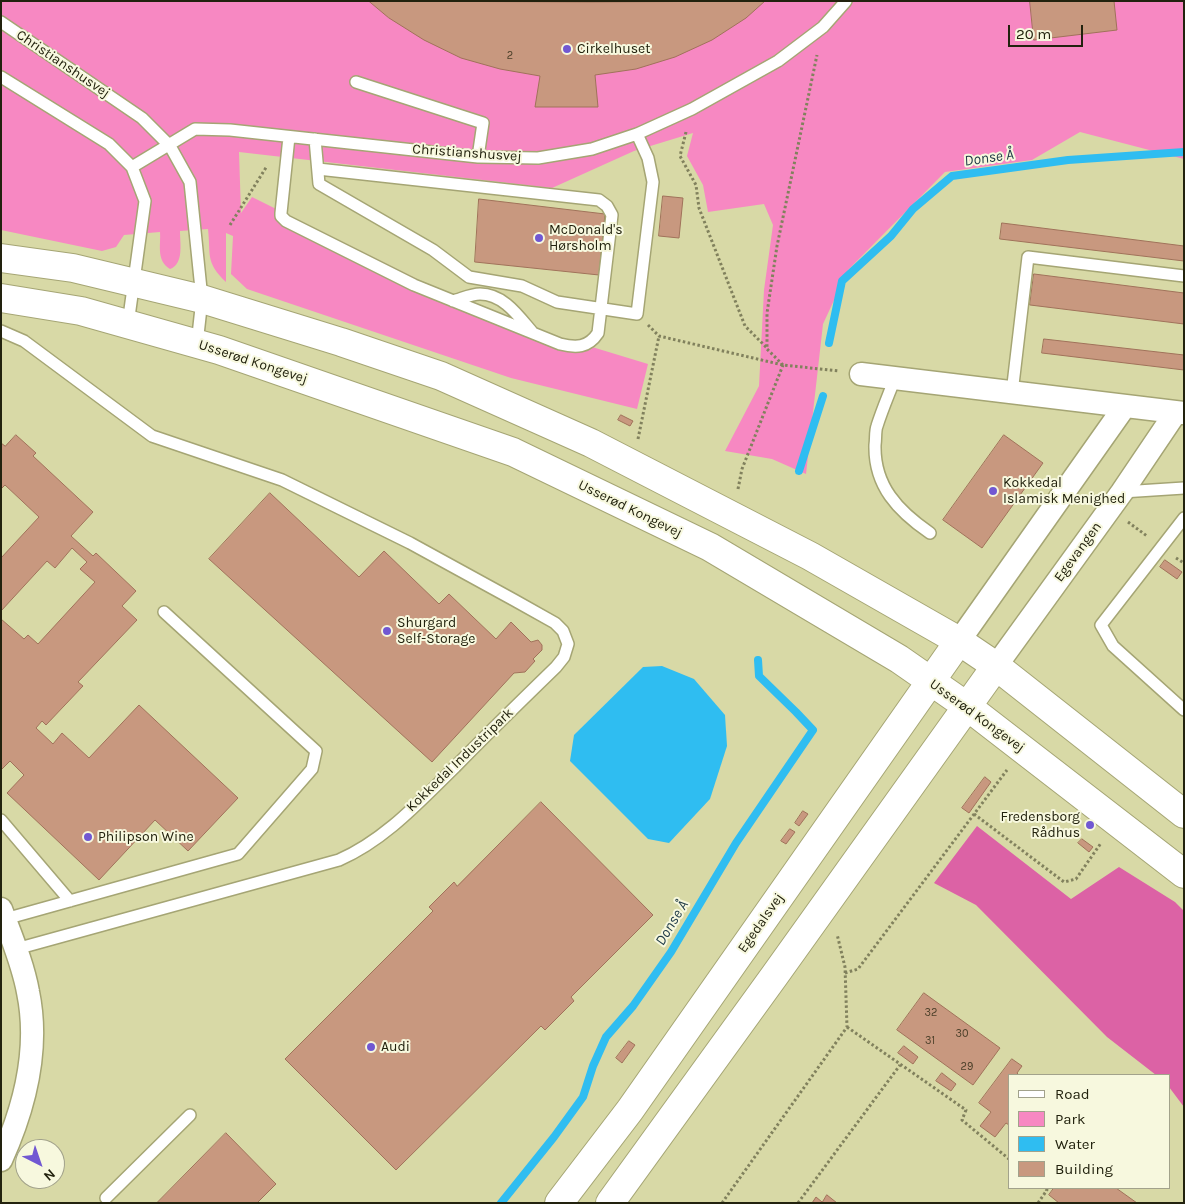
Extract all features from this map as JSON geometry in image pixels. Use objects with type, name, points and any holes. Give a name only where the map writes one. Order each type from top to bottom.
[{"type":"main road","points":[[1,258],[73,268],[202,299],[341,342],[441,376],[591,443],[810,556],[959,641],[996,666],[1184,814]]},
{"type":"main road","name":"Usserød Kongevej","points":[[1,298],[81,311],[219,350],[512,452],[710,547],[898,659],[968,707],[1184,874]]},
{"type":"main road","name":"Egedalsvej","points":[[560,1203],[630,1110],[959,641]]},
{"type":"main road","points":[[610,1203],[996,666]]},
{"type":"street","name":"Egevangen","points":[[861,374],[1180,413],[996,666]]},
{"type":"street","points":[[959,641],[1125,406]]},
{"type":"street","points":[[1,1160],[27,1088],[31,1061],[32,1021],[28,991],[16,949],[3,914]]},
{"type":"lane","name":"Christianshusvej","points":[[132,167],[196,129],[230,130],[478,157],[538,158],[592,149],[637,134],[692,109],[778,61],[823,27],[846,1]]},
{"type":"lane","name":"Christianshusvej","points":[[1,22],[142,118],[170,146],[190,182],[202,299],[197,344]]},
{"type":"lane","points":[[1,77],[109,144],[132,167],[145,201],[128,324]]},
{"type":"lane","points":[[356,82],[483,124],[478,157]]},
{"type":"lane","points":[[315,139],[319,184],[433,250],[470,277],[522,286],[557,302],[637,314],[652,182],[648,158],[637,134]]},
{"type":"lane","points":[[289,136],[281,213],[284,220],[414,285],[535,335],[573,347],[583,346],[598,333],[612,215],[599,200],[318,169]]},
{"type":"lane","points":[[1012,392],[1028,257],[1184,276]]},
{"type":"lane","points":[[453,301],[479,294],[490,296],[510,306],[535,335]]},
{"type":"lane","name":"Kokkedal Industripark","points":[[1,331],[24,341],[152,436],[282,480],[410,544],[555,623],[567,638],[568,644],[564,657],[417,803],[358,852],[339,860],[16,949]]},
{"type":"lane","points":[[895,378],[876,428],[875,453],[880,477],[892,500],[909,518],[930,532]]},
{"type":"lane","points":[[1122,492],[1184,488]]},
{"type":"lane","points":[[1184,518],[1101,626],[1113,646],[1184,710]]},
{"type":"lane","points":[[3,914],[70,901],[238,854],[312,769],[316,751],[164,612]]},
{"type":"lane","points":[[1,820],[70,901]]},
{"type":"lane","points":[[106,1198],[190,1115]]},
{"type":"path","points":[[767,349],[767,313],[777,246],[823,27]]},
{"type":"path","points":[[692,109],[680,156],[696,185],[699,208],[745,326],[783,365]]},
{"type":"path","points":[[230,225],[273,156],[275,135]]},
{"type":"path","points":[[637,314],[659,336],[783,365],[861,374]]},
{"type":"path","points":[[633,464],[659,336]]},
{"type":"path","points":[[733,516],[742,469],[783,365]]},
{"type":"path","points":[[845,973],[858,969],[1022,749]]},
{"type":"path","points":[[974,814],[1064,882],[1076,879],[1117,822]]},
{"type":"path","points":[[722,1203],[847,1027],[845,973],[838,937],[826,905]]},
{"type":"path","points":[[847,1027],[966,1110],[962,1120],[1008,1158]]},
{"type":"path","points":[[798,1203],[900,1065]]},
{"type":"path","points":[[1038,1203],[1047,1190],[1046,1189]]},
{"type":"green space","points":[[1,1],[1184,1],[1184,159],[1080,132],[1032,160],[945,172],[848,270],[823,324],[806,474],[772,459],[725,451],[759,386],[764,290],[773,225],[764,204],[708,212],[703,185],[687,156],[693,133],[634,151],[552,188],[239,152],[241,213],[252,197],[417,279],[422,287],[510,322],[648,364],[637,409],[511,378],[247,289],[231,274],[233,236],[226,233],[226,282],[215,269],[210,258],[208,229],[180,231],[181,247],[179,258],[177,263],[170,269],[161,257],[160,232],[124,235],[116,247],[102,251],[1,230]]},
{"type":"shaded area","points":[[977,826],[1071,899],[1119,867],[1175,902],[1184,911],[1184,1107],[1170,1088],[1170,1074],[1155,1074],[1107,1037],[976,905],[934,883]]},
{"type":"water","points":[[662,666],[694,679],[725,715],[727,746],[710,799],[669,843],[648,839],[570,761],[574,735],[643,667]]},
{"type":"building","name":"Cirkelhuset","points":[[369,1],[765,1],[746,18],[712,40],[675,57],[636,69],[595,75],[598,107],[535,107],[540,76],[500,69],[461,58],[424,40],[389,18]]},
{"type":"building","points":[[1030,1],[1114,1],[1117,30],[1034,40]]},
{"type":"building","points":[[663,196],[683,198],[679,238],[659,236]]},
{"type":"building","name":"McDonald's Hørsholm","points":[[479,199],[605,214],[599,275],[475,262]]},
{"type":"building","points":[[1002,223],[1184,246],[1184,261],[1000,239]]},
{"type":"building","points":[[1034,274],[1184,293],[1184,324],[1030,305]]},
{"type":"building","points":[[1044,339],[1184,355],[1184,370],[1042,353]]},
{"type":"building","points":[[621,415],[633,421],[630,426],[618,420]]},
{"type":"building","points":[[16,435],[36,453],[33,456],[93,512],[71,536],[93,556],[96,553],[136,591],[122,606],[137,620],[78,682],[83,686],[46,725],[42,721],[36,728],[53,744],[62,733],[89,758],[139,705],[238,798],[188,851],[155,820],[99,880],[7,793],[24,775],[10,761],[1,770],[1,619],[24,639],[28,635],[38,644],[95,582],[80,569],[87,562],[72,548],[55,568],[47,561],[1,611],[1,558],[39,517],[5,485],[1,489],[1,443],[5,446]]},
{"type":"building","name":"Kokkedal Islamisk Menighed","points":[[1004,435],[1043,463],[982,548],[943,520]]},
{"type":"building","name":"Shurgard Self-Storage","points":[[270,493],[359,577],[384,551],[439,604],[449,594],[496,639],[511,622],[531,642],[538,640],[542,645],[542,650],[533,659],[535,661],[525,672],[514,673],[432,762],[209,559]]},
{"type":"building","points":[[1165,560],[1182,572],[1177,579],[1160,567]]},
{"type":"building","points":[[985,777],[991,782],[969,813],[962,808]]},
{"type":"building","points":[[541,802],[653,915],[571,997],[574,1001],[545,1030],[541,1026],[396,1170],[285,1059],[433,911],[429,907],[454,882],[457,886]]},
{"type":"building","points":[[803,811],[808,814],[799,826],[795,823]]},
{"type":"building","points":[[790,829],[795,832],[786,844],[781,841]]},
{"type":"building","points":[[1082,839],[1093,847],[1089,852],[1078,843]]},
{"type":"building","points":[[924,993],[1000,1048],[973,1085],[897,1030]]},
{"type":"building","points":[[629,1041],[635,1045],[622,1063],[616,1058]]},
{"type":"building","points":[[904,1046],[918,1057],[913,1064],[898,1053]]},
{"type":"building","points":[[1012,1059],[1022,1066],[1018,1074],[1008,1074],[1008,1124],[1006,1123],[995,1137],[980,1126],[991,1112],[979,1103]]},
{"type":"building","points":[[942,1073],[956,1084],[951,1091],[936,1081]]},
{"type":"building","points":[[226,1133],[276,1184],[257,1203],[157,1203]]},
{"type":"building","points":[[1053,1189],[1117,1189],[1137,1203],[1059,1203],[1049,1195]]},
{"type":"building","points":[[827,1195],[837,1203],[812,1203],[816,1197],[822,1202]]},
{"type":"waterway","name":"Donse Å","points":[[829,343],[842,281],[891,236],[913,209],[952,176],[1068,160],[1184,152]]},
{"type":"waterway","name":"Donse Å","points":[[799,471],[823,396]]},
{"type":"waterway","name":"Donse Å","points":[[501,1203],[554,1137],[583,1097],[593,1066],[606,1037],[633,1006],[671,952],[736,843],[813,730],[759,676],[758,660]]},
{"type":"place","name":"Cirkelhuset","points":[[567,49]]},
{"type":"place","name":"McDonald's Hørsholm","points":[[539,238]]},
{"type":"place","name":"Kokkedal Islamisk Menighed","points":[[993,491]]},
{"type":"place","name":"Shurgard Self-Storage","points":[[387,631]]},
{"type":"place","name":"Fredensborg Rådhus","points":[[1090,825]]},
{"type":"place","name":"Philipson Wine","points":[[88,837]]},
{"type":"place","name":"Audi","points":[[371,1047]]}]
